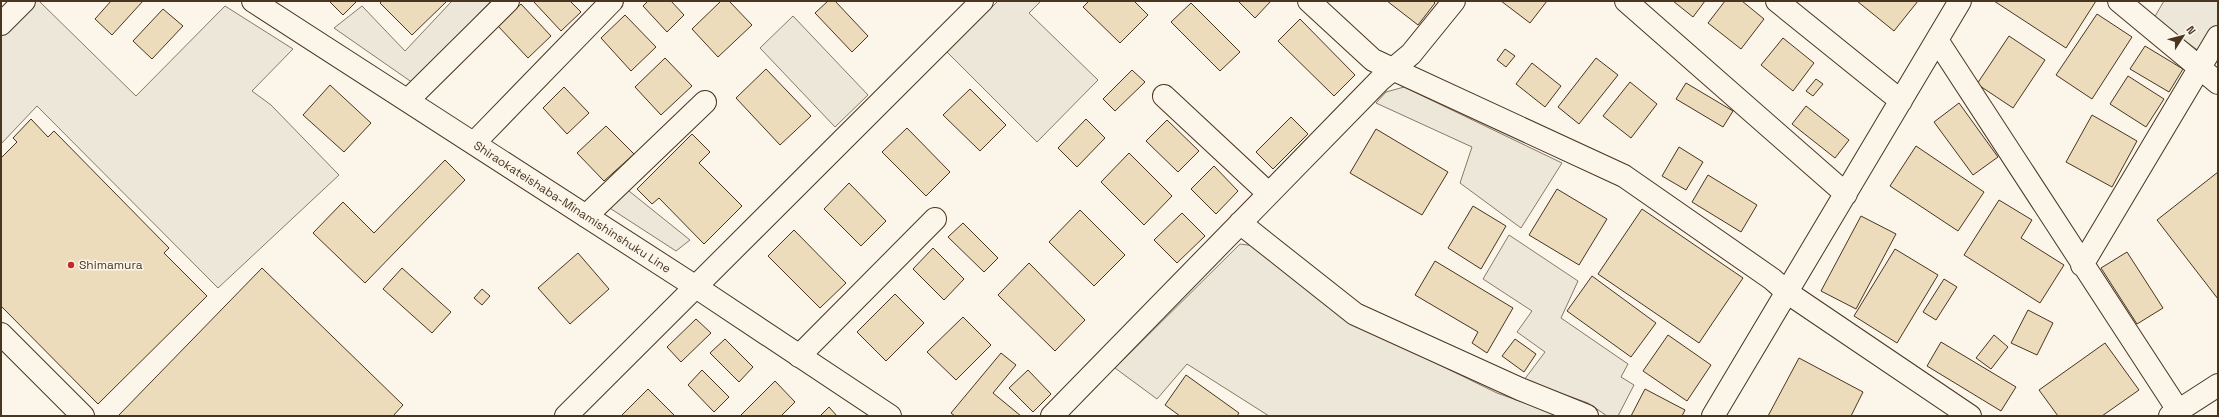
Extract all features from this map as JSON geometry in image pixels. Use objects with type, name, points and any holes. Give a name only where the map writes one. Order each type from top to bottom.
[{"type":"street","points":[[1,24],[24,1]]},
{"type":"street","name":"Shiraokateishaba-Minamishinshuku Line","points":[[253,1],[696,287],[890,416]]},
{"type":"street","points":[[408,100],[508,1]]},
{"type":"street","points":[[474,143],[612,1]]},
{"type":"street","points":[[566,416],[982,1]]},
{"type":"street","points":[[1309,1],[1373,60],[1624,176],[1772,279],[1788,293],[1970,416]]},
{"type":"street","points":[[1052,416],[1268,193],[1380,80],[1395,69],[1411,54],[1454,1]]},
{"type":"street","points":[[1626,1],[1846,194]]},
{"type":"street","points":[[1777,1],[1901,101]]},
{"type":"street","points":[[1713,416],[1788,293],[1960,1]]},
{"type":"street","points":[[2119,1],[2218,83]]},
{"type":"street","points":[[2082,265],[2218,37]]},
{"type":"street","points":[[1937,40],[2082,265],[2174,413],[2218,385]]},
{"type":"street","points":[[1164,96],[1268,193]]},
{"type":"street","points":[[586,216],[705,102]]},
{"type":"street","points":[[799,356],[935,219]]},
{"type":"street","points":[[1240,223],[1355,314],[1520,389],[1587,416]]},
{"type":"street","points":[[1,334],[82,416]]},
{"type":"shaded area","points":[[37,1],[39,1],[136,96],[225,6],[293,49],[252,91],[271,105],[339,175],[218,288],[37,106],[1,144],[1,37]]},
{"type":"shaded area","points":[[452,1],[491,1],[413,83],[334,28],[362,6],[405,51]]},
{"type":"shaded area","points":[[998,1],[1041,1],[1029,13],[1098,80],[1037,142],[947,52]]},
{"type":"shaded area","points":[[2164,1],[2218,1],[2218,29],[2203,54],[2154,18]]},
{"type":"shaded area","points":[[793,16],[868,95],[835,127],[760,48]]},
{"type":"shaded area","points":[[1404,87],[1562,163],[1521,228],[1460,183],[1472,147],[1376,103],[1386,92]]},
{"type":"shaded area","points":[[624,187],[690,240],[676,251],[605,205]]},
{"type":"shaded area","points":[[1509,235],[1578,281],[1561,318],[1628,364],[1621,377],[1634,385],[1618,416],[1607,416],[1588,403],[1524,380],[1545,352],[1517,332],[1532,311],[1483,279]]},
{"type":"shaded area","points":[[1240,244],[1256,246],[1350,321],[1497,393],[1561,416],[1269,416],[1187,364],[1157,399],[1115,368]]},
{"type":"building","points":[[111,1],[143,1],[112,35],[95,19]]},
{"type":"building","points":[[329,1],[357,1],[343,15]]},
{"type":"building","points":[[382,1],[446,2],[412,35],[380,3]]},
{"type":"building","points":[[533,1],[570,1],[581,12],[561,31]]},
{"type":"building","points":[[648,1],[671,1],[684,15],[667,32],[643,6]]},
{"type":"building","points":[[721,1],[729,1],[752,25],[718,57],[692,29]]},
{"type":"building","points":[[828,1],[835,1],[868,36],[852,52],[815,13]]},
{"type":"building","points":[[1089,1],[1134,1],[1148,15],[1120,43],[1083,7]]},
{"type":"building","points":[[1238,1],[1271,1],[1255,18]]},
{"type":"building","points":[[1387,1],[1433,1],[1435,3],[1418,25]]},
{"type":"building","points":[[1501,1],[1547,1],[1530,23]]},
{"type":"building","points":[[1673,1],[1705,1],[1693,17]]},
{"type":"building","points":[[1725,1],[1742,1],[1764,19],[1741,49],[1708,23]]},
{"type":"building","points":[[1857,1],[1918,1],[1894,31]]},
{"type":"building","points":[[1994,1],[2096,1],[2066,48]]},
{"type":"building","points":[[1191,3],[1240,52],[1220,71],[1171,22]]},
{"type":"building","points":[[521,4],[551,36],[528,58],[498,26]]},
{"type":"building","points":[[163,9],[183,26],[152,59],[133,41]]},
{"type":"building","points":[[2097,14],[2132,37],[2092,99],[2056,75]]},
{"type":"building","points":[[625,15],[656,47],[631,71],[601,38]]},
{"type":"building","points":[[1300,19],[1355,75],[1334,96],[1278,41]]},
{"type":"building","points":[[2009,36],[2045,60],[2013,108],[1977,84]]},
{"type":"building","points":[[1783,38],[1814,63],[1793,91],[1761,65]]},
{"type":"building","points":[[2145,46],[2183,69],[2169,92],[2130,69]]},
{"type":"building","points":[[1505,49],[1515,56],[1506,67],[1497,60]]},
{"type":"building","points":[[665,58],[692,86],[661,115],[635,87]]},
{"type":"building","points":[[1596,58],[1618,75],[1579,124],[1558,107]]},
{"type":"building","points":[[1532,63],[1561,86],[1545,107],[1516,84]]},
{"type":"building","points":[[766,69],[811,116],[780,145],[736,98]]},
{"type":"building","points":[[1132,70],[1145,82],[1115,111],[1103,99]]},
{"type":"building","points":[[2128,76],[2164,99],[2146,127],[2110,104]]},
{"type":"building","points":[[1816,79],[1823,84],[1813,96],[1806,91]]},
{"type":"building","points":[[1630,82],[1657,104],[1631,138],[1603,116]]},
{"type":"building","points":[[1686,83],[1733,111],[1723,127],[1676,99]]},
{"type":"building","points":[[330,85],[371,123],[344,152],[303,115]]},
{"type":"building","points":[[564,87],[589,113],[567,134],[543,108]]},
{"type":"building","points":[[970,89],[1006,125],[980,151],[943,115]]},
{"type":"building","points":[[1959,103],[1998,157],[1973,175],[1934,122]]},
{"type":"building","points":[[1806,106],[1849,140],[1835,158],[1792,124]]},
{"type":"building","points":[[2092,115],[2137,141],[2112,187],[2066,162]]},
{"type":"building","points":[[1291,117],[1308,134],[1273,169],[1256,152]]},
{"type":"building","points":[[31,119],[48,137],[54,131],[169,248],[164,253],[207,296],[98,404],[1,306],[1,158],[17,142],[13,138]]},
{"type":"building","points":[[1086,119],[1105,138],[1077,167],[1058,148]]},
{"type":"building","points":[[1167,120],[1199,151],[1178,172],[1146,141]]},
{"type":"building","points":[[606,126],[634,154],[604,181],[577,153]]},
{"type":"building","points":[[907,128],[950,172],[926,196],[882,152]]},
{"type":"building","points":[[1376,129],[1448,172],[1422,215],[1350,173]]},
{"type":"building","points":[[692,134],[710,152],[699,163],[742,206],[704,244],[659,198],[652,204],[637,189]]},
{"type":"building","points":[[1916,146],[1984,192],[1958,231],[1890,186]]},
{"type":"building","points":[[1679,147],[1703,162],[1686,190],[1662,176]]},
{"type":"building","points":[[1129,153],[1172,196],[1144,225],[1101,182]]},
{"type":"building","points":[[445,160],[465,180],[365,283],[313,233],[343,202],[374,233]]},
{"type":"building","points":[[1214,166],[1238,191],[1216,214],[1191,189]]},
{"type":"building","points":[[2218,172],[2218,299],[2157,220]]},
{"type":"building","points":[[1708,175],[1757,205],[1741,232],[1692,202]]},
{"type":"building","points":[[849,183],[886,221],[861,246],[824,209]]},
{"type":"building","points":[[1557,189],[1607,219],[1579,265],[1529,235]]},
{"type":"building","points":[[1999,200],[2032,220],[2021,238],[2064,265],[2040,303],[1964,255]]},
{"type":"building","points":[[1473,206],[1506,226],[1481,269],[1448,248]]},
{"type":"building","points":[[1642,209],[1743,278],[1699,343],[1598,274]]},
{"type":"building","points":[[1080,210],[1125,255],[1094,286],[1049,242]]},
{"type":"building","points":[[1182,213],[1205,236],[1177,263],[1154,240]]},
{"type":"building","points":[[1861,216],[1896,234],[1856,309],[1821,291]]},
{"type":"building","points":[[963,223],[998,258],[984,272],[948,237]]},
{"type":"building","points":[[794,230],[846,283],[820,308],[768,256]]},
{"type":"building","points":[[933,248],[964,279],[944,300],[913,269]]},
{"type":"building","points":[[1895,249],[1938,275],[1897,343],[1854,316]]},
{"type":"building","points":[[2127,252],[2163,308],[2137,324],[2101,268]]},
{"type":"building","points":[[578,253],[609,289],[570,324],[538,288]]},
{"type":"building","points":[[1435,261],[1513,308],[1487,353],[1472,343],[1478,332],[1415,295]]},
{"type":"building","points":[[1029,263],[1085,320],[1055,351],[998,295]]},
{"type":"building","points":[[262,268],[403,405],[393,416],[118,416]]},
{"type":"building","points":[[402,268],[451,312],[432,333],[383,289]]},
{"type":"building","points":[[1592,276],[1656,323],[1631,357],[1567,311]]},
{"type":"building","points":[[1944,279],[1957,287],[1936,320],[1923,312]]},
{"type":"building","points":[[482,289],[490,296],[482,305],[474,298]]},
{"type":"building","points":[[895,294],[924,323],[886,361],[857,332]]},
{"type":"building","points":[[2028,310],[2053,323],[2037,355],[2011,343]]},
{"type":"building","points":[[963,317],[991,345],[956,380],[927,352]]},
{"type":"building","points":[[696,319],[711,333],[681,362],[667,347]]},
{"type":"building","points":[[1668,335],[1711,365],[1687,401],[1643,371]]},
{"type":"building","points":[[1994,335],[2008,347],[1991,369],[1976,358]]},
{"type":"building","points":[[725,339],[753,367],[739,382],[710,353]]},
{"type":"building","points":[[1515,339],[1536,354],[1524,372],[1502,356]]},
{"type":"building","points":[[1941,342],[2016,387],[2001,411],[1927,366]]},
{"type":"building","points":[[2105,343],[2139,390],[2102,416],[2058,416],[2039,390]]},
{"type":"building","points":[[1001,353],[1016,365],[993,393],[1021,416],[955,416],[951,413]]},
{"type":"building","points":[[1799,358],[1863,392],[1851,416],[1768,416]]},
{"type":"building","points":[[702,370],[729,397],[714,412],[688,385]]},
{"type":"building","points":[[1028,370],[1051,394],[1033,412],[1009,388]]},
{"type":"building","points":[[1186,375],[1239,413],[1237,416],[1180,416],[1165,405]]},
{"type":"building","points":[[775,381],[795,402],[781,416],[740,416]]},
{"type":"building","points":[[648,389],[675,416],[621,416]]},
{"type":"building","points":[[1645,389],[1685,410],[1682,416],[1631,416]]},
{"type":"building","points":[[829,407],[837,416],[820,416]]},
{"type":"place","name":"Shimamura","points":[[71,265]]}]
